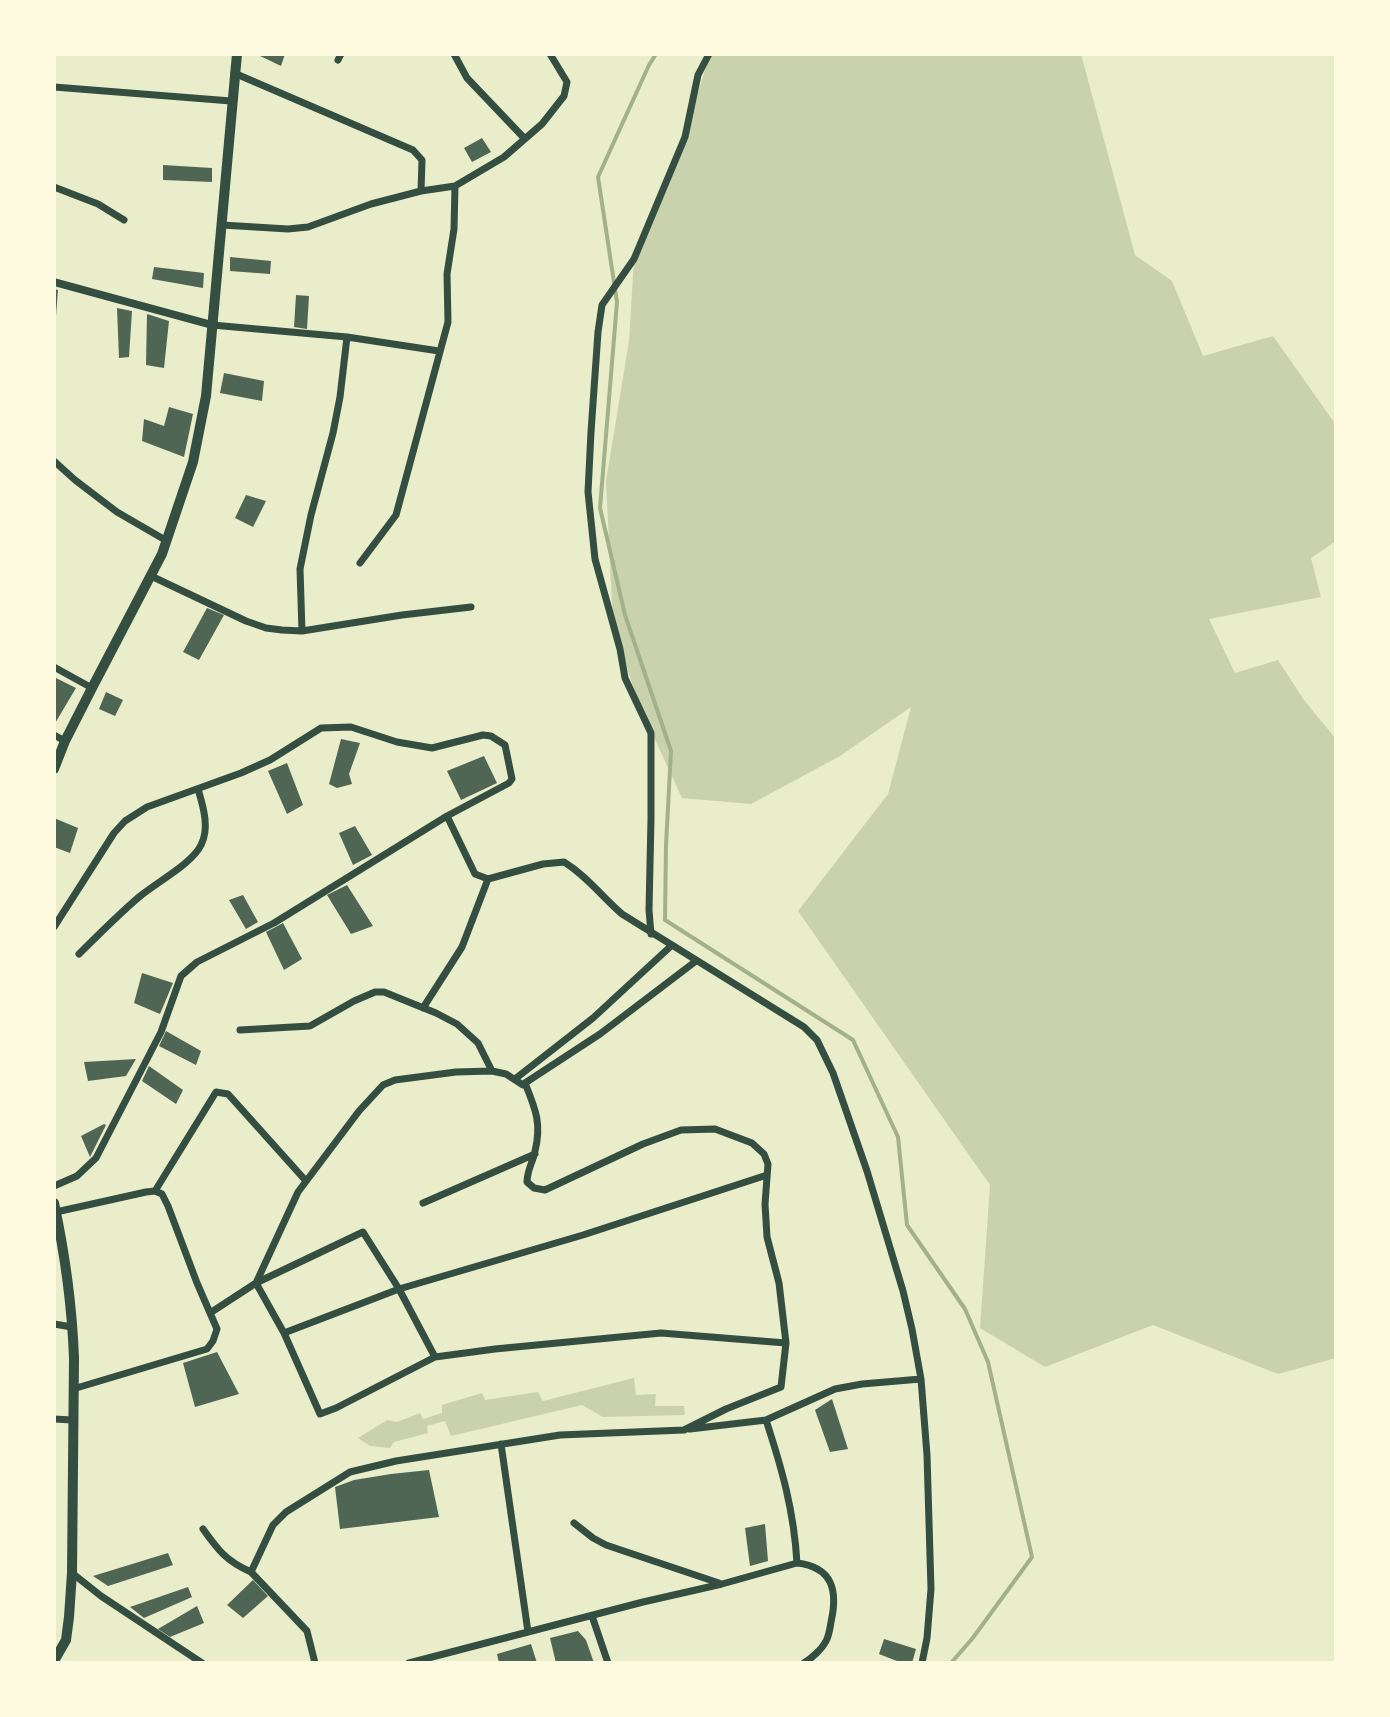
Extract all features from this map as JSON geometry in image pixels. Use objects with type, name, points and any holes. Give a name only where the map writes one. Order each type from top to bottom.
[{"type":"main road","points":[[54,769],[65,741],[167,541],[196,451],[206,396],[237,54]]},
{"type":"main road","points":[[54,1661],[66,1640],[69,1617],[73,1389],[72,1327],[55,1207]]},
{"type":"street","points":[[454,54],[467,78],[525,139]]},
{"type":"street","points":[[222,225],[288,229],[308,227],[371,204],[455,186],[504,157],[555,109],[564,96],[567,82],[550,54]]},
{"type":"street","points":[[651,934],[651,733],[625,678],[595,559],[588,492],[591,432],[602,305],[634,259],[685,137],[698,75],[709,54]]},
{"type":"street","points":[[234,73],[413,150],[422,160],[421,191]]},
{"type":"street","points":[[54,87],[231,101]]},
{"type":"street","points":[[360,563],[396,515],[448,322],[447,274],[454,229],[455,186]]},
{"type":"street","points":[[54,187],[98,204],[124,220]]},
{"type":"street","points":[[54,282],[212,325],[347,337],[439,351]]},
{"type":"street","points":[[302,631],[300,569],[333,433],[347,337]]},
{"type":"street","points":[[54,461],[117,512],[167,541]]},
{"type":"street","points":[[151,576],[266,628],[302,631],[471,607]]},
{"type":"street","points":[[54,667],[92,688]]},
{"type":"street","points":[[54,927],[114,833],[125,821],[147,807],[270,760],[321,728],[351,727],[397,742],[432,748],[483,735],[491,736],[505,745],[511,769],[512,779],[509,783],[447,816],[274,923],[197,962],[181,976],[161,1032],[96,1158],[77,1176],[54,1186]]},
{"type":"street","points":[[54,735],[65,741]]},
{"type":"street","points":[[79,954],[141,895],[175,871],[201,847],[205,831],[198,789]]},
{"type":"street","points":[[447,816],[475,874],[488,879],[543,864],[564,862],[587,879],[622,914],[804,1027],[817,1040],[833,1073],[867,1171],[903,1291],[921,1379],[931,1589],[922,1663]]},
{"type":"street","points":[[423,1008],[462,947],[488,879]]},
{"type":"street","points":[[515,1079],[593,1018],[671,946]]},
{"type":"street","points":[[256,1283],[298,1192],[359,1111],[383,1085],[395,1080],[456,1072],[492,1071],[506,1074],[523,1085],[600,1034],[696,961]]},
{"type":"street","points":[[240,1030],[310,1026],[354,1001],[375,992],[384,992],[457,1024],[478,1043],[492,1071]]},
{"type":"street","points":[[525,1083],[539,1130],[535,1154],[527,1173],[527,1182],[534,1188],[545,1190],[643,1144],[681,1130],[715,1129],[752,1143],[764,1154],[768,1164],[765,1204],[767,1237],[779,1283],[786,1343],[781,1387],[684,1430]]},
{"type":"street","points":[[155,1191],[216,1092],[228,1094],[306,1181]]},
{"type":"street","points":[[423,1203],[535,1154]]},
{"type":"street","points":[[284,1333],[399,1289],[583,1235],[767,1175]]},
{"type":"street","points":[[55,1207],[155,1191],[162,1194],[217,1329],[207,1349],[73,1389]]},
{"type":"street","points":[[210,1313],[256,1283],[363,1232],[399,1289],[435,1357]]},
{"type":"street","points":[[256,1283],[284,1333],[320,1414],[435,1357],[661,1333],[786,1343]]},
{"type":"street","points":[[54,1324],[72,1327]]},
{"type":"street","points":[[251,1572],[273,1525],[286,1512],[350,1472],[396,1461],[560,1435],[684,1430],[766,1420],[835,1389],[921,1379]]},
{"type":"street","points":[[54,1419],[72,1420]]},
{"type":"street","points":[[766,1420],[783,1471],[795,1526],[797,1563]]},
{"type":"street","points":[[501,1444],[528,1632]]},
{"type":"street","points":[[574,1523],[606,1545],[722,1584]]},
{"type":"street","points":[[203,1529],[221,1554],[251,1572],[307,1631],[315,1663]]},
{"type":"street","points":[[409,1663],[797,1563],[821,1569],[829,1577],[834,1596],[827,1640],[804,1663]]},
{"type":"street","points":[[72,1573],[101,1596],[202,1663]]},
{"type":"street","points":[[592,1616],[608,1663]]},
{"type":"green space","points":[[710,54],[1081,54],[1135,255],[1172,281],[1203,356],[1273,336],[1336,425],[1336,541],[1311,558],[1321,597],[1209,619],[1235,673],[1278,660],[1304,700],[1336,739],[1336,1358],[1278,1374],[1153,1325],[1045,1367],[980,1328],[990,1185],[798,911],[888,794],[911,707],[840,756],[751,804],[682,798],[640,707],[613,625],[606,481],[629,341],[634,259],[684,137]]},
{"type":"green space","points":[[634,1378],[636,1395],[656,1394],[655,1406],[684,1406],[685,1415],[603,1417],[582,1405],[451,1436],[445,1421],[427,1426],[428,1433],[394,1442],[390,1448],[370,1446],[358,1438],[387,1420],[397,1422],[420,1413],[423,1419],[442,1413],[442,1405],[482,1393],[485,1400],[538,1392],[543,1401]]},
{"type":"building","points":[[256,54],[285,54],[281,66]]},
{"type":"building","points":[[482,138],[491,152],[472,162],[464,148]]},
{"type":"building","points":[[163,165],[212,168],[212,182],[163,180]]},
{"type":"building","points":[[230,257],[271,261],[270,274],[230,271]]},
{"type":"building","points":[[154,267],[204,273],[203,288],[152,279]]},
{"type":"building","points":[[54,289],[58,290],[56,316],[54,316]]},
{"type":"building","points":[[296,295],[309,296],[307,329],[294,327]]},
{"type":"building","points":[[117,308],[132,311],[129,357],[119,358]]},
{"type":"building","points":[[147,314],[169,321],[164,368],[146,365]]},
{"type":"building","points":[[224,373],[264,381],[262,401],[220,393]]},
{"type":"building","points":[[169,407],[193,414],[184,457],[142,441],[144,419],[164,426]]},
{"type":"building","points":[[246,495],[266,501],[253,527],[235,518]]},
{"type":"building","points":[[207,608],[224,615],[199,660],[183,652]]},
{"type":"building","points":[[54,677],[76,688],[54,725]]},
{"type":"building","points":[[106,692],[123,700],[115,716],[99,709]]},
{"type":"building","points":[[341,739],[360,743],[349,774],[352,784],[337,788],[329,784]]},
{"type":"building","points":[[484,756],[497,783],[461,800],[447,771]]},
{"type":"building","points":[[287,763],[303,805],[287,814],[268,771]]},
{"type":"building","points":[[54,818],[78,828],[70,853],[54,847]]},
{"type":"building","points":[[355,826],[372,855],[353,865],[339,833]]},
{"type":"building","points":[[347,885],[373,926],[351,934],[327,895]]},
{"type":"building","points":[[243,895],[258,922],[246,929],[229,900]]},
{"type":"building","points":[[283,923],[302,959],[284,970],[266,932]]},
{"type":"building","points":[[142,973],[173,983],[160,1014],[134,1003]]},
{"type":"building","points":[[166,1031],[201,1051],[196,1065],[159,1046]]},
{"type":"building","points":[[136,1059],[126,1076],[88,1081],[84,1062]]},
{"type":"building","points":[[149,1066],[183,1090],[176,1104],[142,1081]]},
{"type":"building","points":[[106,1125],[90,1157],[81,1136]]},
{"type":"building","points":[[217,1352],[239,1394],[195,1407],[183,1363]]},
{"type":"building","points":[[832,1399],[848,1449],[830,1452],[815,1410]]},
{"type":"building","points":[[429,1470],[439,1517],[340,1529],[335,1487],[354,1480]]},
{"type":"building","points":[[765,1524],[768,1561],[750,1566],[745,1528]]},
{"type":"building","points":[[168,1553],[173,1565],[108,1586],[93,1576]]},
{"type":"building","points":[[253,1580],[268,1596],[243,1618],[227,1605]]},
{"type":"building","points":[[188,1587],[192,1597],[144,1618],[130,1607]]},
{"type":"building","points":[[197,1606],[204,1623],[170,1637],[158,1629]]},
{"type":"building","points":[[578,1631],[586,1640],[594,1663],[556,1663],[550,1638]]},
{"type":"building","points":[[884,1639],[916,1649],[912,1663],[902,1663],[879,1654]]},
{"type":"building","points":[[531,1644],[537,1663],[499,1663],[497,1654]]},
{"type":"waterway","points":[[656,54],[598,177],[617,302],[600,508],[625,615],[671,751],[665,920],[853,1040],[898,1137],[907,1225],[965,1309],[988,1362],[1032,1557],[951,1663]]}]
